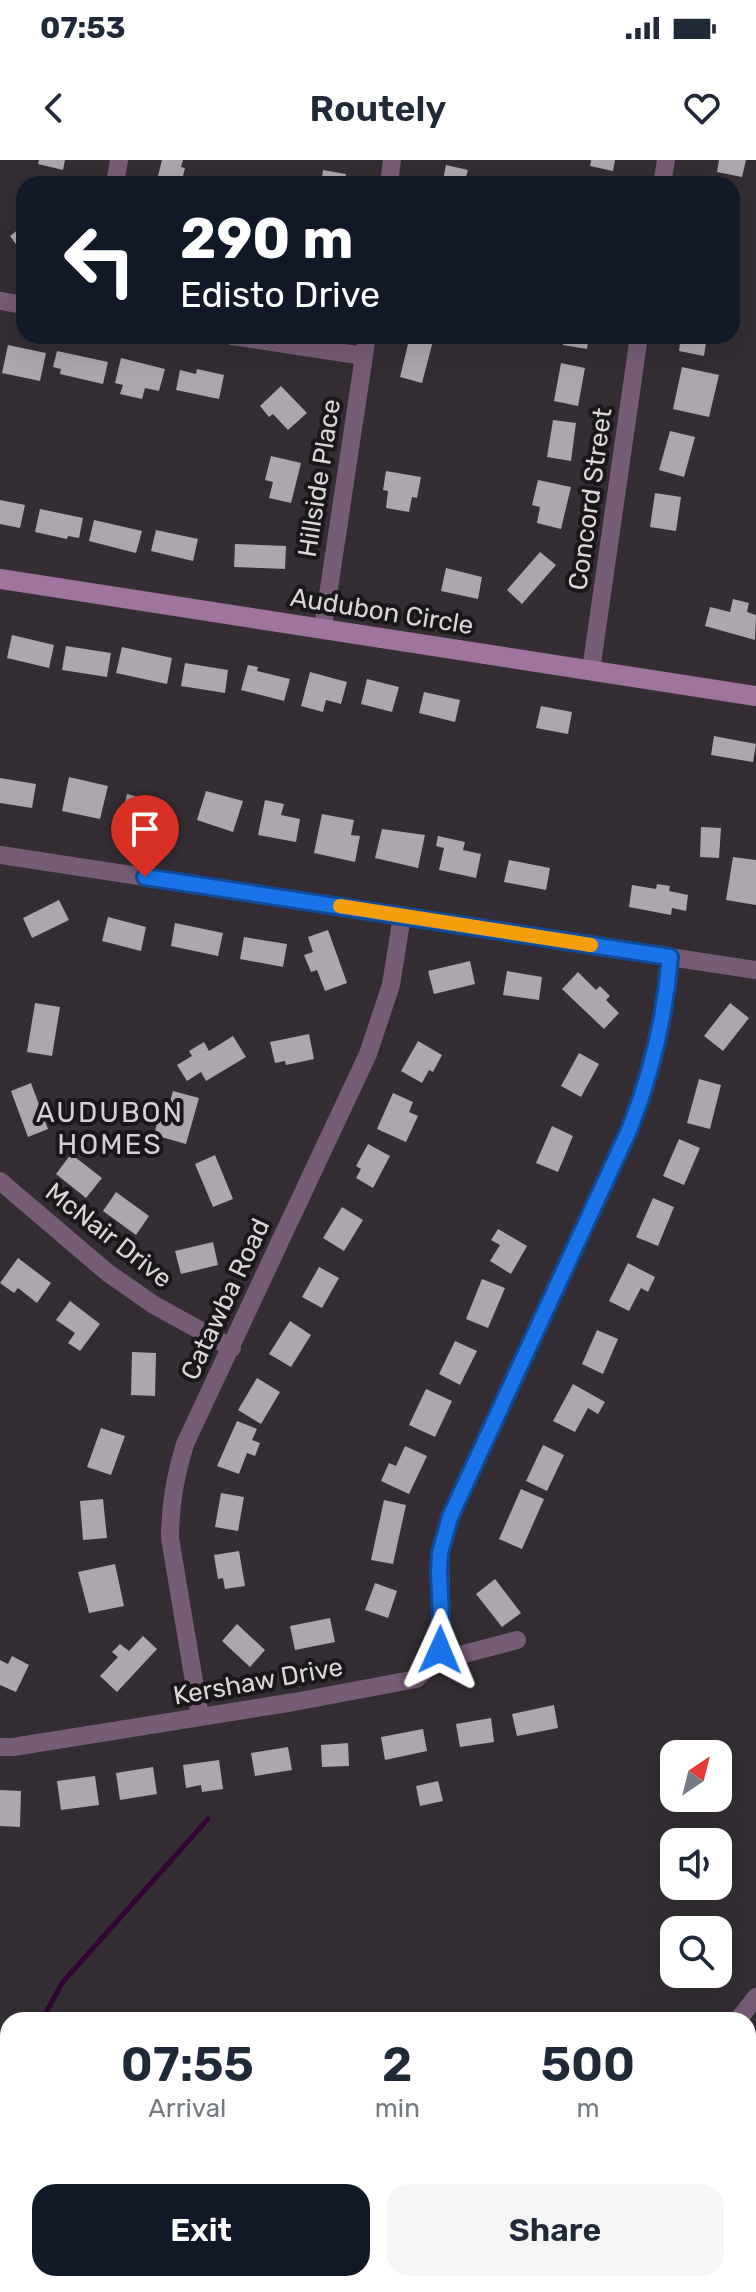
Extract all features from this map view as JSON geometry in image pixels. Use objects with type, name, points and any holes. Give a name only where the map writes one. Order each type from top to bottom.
[{"type":"street","points":[[285,344],[364,356]]},
{"type":"street","name":"Hillside Place","points":[[323,628],[366,344]]},
{"type":"street","name":"Concord Street","points":[[591,670],[638,344]]},
{"type":"street","name":"Audubon Circle","points":[[0,579],[756,696]]},
{"type":"street","points":[[0,855],[756,970]]},
{"type":"street","name":"Catawba Road","points":[[200,1717],[173,1562],[170,1515],[178,1467],[185,1444],[368,1054],[391,985],[402,916]]},
{"type":"street","points":[[434,1662],[442,1638],[440,1553],[450,1517],[630,1128],[656,1048],[670,957]]},
{"type":"street","name":"McNair Drive","points":[[0,1181],[108,1273],[154,1305],[232,1348]]},
{"type":"street","name":"Kershaw Drive","points":[[0,1747],[200,1717],[416,1679],[434,1662],[517,1640]]},
{"type":"building","points":[[39,160],[65,160],[63,170],[38,164]]},
{"type":"building","points":[[162,160],[183,160],[183,176],[158,176]]},
{"type":"building","points":[[591,160],[615,160],[613,171],[590,166]]},
{"type":"building","points":[[719,160],[746,160],[742,177],[717,172]]},
{"type":"building","points":[[446,165],[468,170],[466,176],[444,176]]},
{"type":"building","points":[[323,170],[346,174],[346,176],[322,176]]},
{"type":"building","points":[[408,344],[432,344],[422,383],[400,377]]},
{"type":"building","points":[[563,344],[588,344],[587,349]]},
{"type":"building","points":[[680,344],[706,344],[704,356],[679,351]]},
{"type":"building","points":[[8,345],[46,353],[40,381],[2,373]]},
{"type":"building","points":[[57,351],[108,362],[103,384],[60,374],[61,369],[53,367]]},
{"type":"building","points":[[121,358],[165,369],[159,391],[145,388],[142,399],[120,394],[123,385],[115,383]]},
{"type":"building","points":[[561,363],[585,368],[578,406],[554,401]]},
{"type":"building","points":[[682,367],[719,375],[709,417],[673,409]]},
{"type":"building","points":[[197,369],[224,375],[219,399],[176,390],[180,370],[196,374]]},
{"type":"building","points":[[281,386],[307,413],[288,430],[273,414],[269,417],[260,406]]},
{"type":"building","points":[[553,420],[576,423],[571,461],[547,457]]},
{"type":"building","points":[[670,431],[695,437],[684,477],[659,470]]},
{"type":"building","points":[[271,456],[301,463],[291,503],[269,498],[273,482],[265,480]]},
{"type":"building","points":[[386,471],[421,477],[417,498],[412,497],[409,512],[386,508],[388,491],[383,490]]},
{"type":"building","points":[[538,480],[571,487],[561,529],[537,523],[540,507],[532,505]]},
{"type":"building","points":[[655,493],[681,497],[676,531],[650,527]]},
{"type":"building","points":[[0,500],[25,505],[20,528],[0,524]]},
{"type":"building","points":[[40,509],[83,518],[79,538],[68,536],[67,539],[35,532]]},
{"type":"building","points":[[94,520],[142,531],[136,553],[89,541]]},
{"type":"building","points":[[156,530],[198,539],[193,561],[151,551]]},
{"type":"building","points":[[235,544],[286,546],[285,569],[234,567]]},
{"type":"building","points":[[540,552],[556,565],[522,604],[507,590]]},
{"type":"building","points":[[446,568],[482,577],[478,599],[441,591]]},
{"type":"building","points":[[733,599],[749,603],[747,612],[756,615],[755,640],[705,626],[710,607],[730,612]]},
{"type":"building","points":[[12,635],[54,645],[49,668],[7,658]]},
{"type":"building","points":[[66,646],[111,653],[107,677],[62,670]]},
{"type":"building","points":[[122,647],[172,658],[167,684],[116,673]]},
{"type":"building","points":[[185,663],[228,670],[225,693],[181,686]]},
{"type":"building","points":[[248,665],[258,667],[257,671],[290,679],[284,701],[241,690]]},
{"type":"building","points":[[310,672],[347,682],[341,704],[326,700],[323,712],[301,706]]},
{"type":"building","points":[[367,679],[399,687],[392,712],[361,704]]},
{"type":"building","points":[[424,692],[460,700],[455,722],[419,713]]},
{"type":"building","points":[[541,706],[572,712],[568,734],[536,728]]},
{"type":"building","points":[[714,736],[756,744],[753,762],[711,755]]},
{"type":"building","points":[[69,777],[108,786],[100,819],[62,811]]},
{"type":"building","points":[[0,778],[36,784],[32,808],[0,803]]},
{"type":"building","points":[[206,791],[243,801],[233,832],[197,820]]},
{"type":"building","points":[[127,794],[163,804],[156,828],[121,818]]},
{"type":"building","points":[[265,800],[284,804],[281,815],[300,819],[296,842],[258,835]]},
{"type":"building","points":[[322,814],[354,820],[351,835],[360,836],[355,862],[314,853]]},
{"type":"building","points":[[701,827],[721,828],[719,858],[700,857]]},
{"type":"building","points":[[382,829],[425,835],[418,868],[375,858]]},
{"type":"building","points":[[438,836],[465,842],[463,850],[481,854],[476,878],[439,870],[444,848],[436,846]]},
{"type":"building","points":[[733,857],[756,860],[756,905],[726,900]]},
{"type":"building","points":[[509,860],[550,868],[546,890],[504,882]]},
{"type":"building","points":[[657,884],[670,886],[669,891],[688,895],[686,911],[672,908],[671,915],[629,907],[632,885],[656,889]]},
{"type":"building","points":[[59,900],[69,920],[32,938],[23,918]]},
{"type":"building","points":[[108,917],[146,927],[141,951],[102,941]]},
{"type":"building","points":[[175,923],[223,933],[218,956],[171,946]]},
{"type":"building","points":[[328,930],[347,983],[325,991],[317,970],[311,972],[304,955],[313,952],[308,937]]},
{"type":"building","points":[[244,937],[287,944],[283,967],[240,959]]},
{"type":"building","points":[[470,961],[475,984],[434,994],[428,971]]},
{"type":"building","points":[[507,971],[542,977],[539,1000],[503,995]]},
{"type":"building","points":[[578,972],[596,990],[600,986],[610,996],[606,1000],[619,1013],[604,1029],[562,989]]},
{"type":"building","points":[[35,1003],[60,1007],[52,1056],[27,1052]]},
{"type":"building","points":[[730,1003],[749,1018],[723,1051],[704,1036]]},
{"type":"building","points":[[309,1034],[314,1059],[286,1065],[285,1061],[275,1063],[270,1042]]},
{"type":"building","points":[[233,1036],[246,1057],[206,1081],[201,1072],[187,1081],[177,1065],[192,1056],[189,1051],[204,1042],[209,1051]]},
{"type":"building","points":[[418,1041],[442,1055],[433,1072],[429,1070],[422,1083],[401,1071]]},
{"type":"building","points":[[579,1053],[599,1064],[581,1097],[561,1086]]},
{"type":"building","points":[[699,1079],[721,1085],[710,1129],[687,1123]]},
{"type":"building","points":[[31,1083],[48,1129],[28,1137],[11,1091]]},
{"type":"building","points":[[173,1091],[199,1098],[186,1144],[154,1135],[159,1115],[166,1117]]},
{"type":"building","points":[[393,1093],[413,1102],[409,1112],[418,1116],[406,1142],[377,1129]]},
{"type":"building","points":[[552,1126],[573,1136],[558,1172],[536,1163]]},
{"type":"building","points":[[679,1139],[700,1148],[684,1185],[663,1176]]},
{"type":"building","points":[[368,1144],[390,1156],[373,1188],[356,1178],[361,1169],[356,1166]]},
{"type":"building","points":[[71,1154],[102,1178],[86,1198],[56,1174]]},
{"type":"building","points":[[215,1155],[233,1199],[213,1207],[195,1164]]},
{"type":"building","points":[[116,1192],[149,1216],[136,1235],[103,1211]]},
{"type":"building","points":[[653,1198],[674,1207],[658,1246],[636,1237]]},
{"type":"building","points":[[342,1207],[363,1220],[344,1251],[323,1238]]},
{"type":"building","points":[[498,1229],[527,1246],[511,1274],[490,1261],[500,1245],[491,1240]]},
{"type":"building","points":[[213,1242],[218,1265],[181,1274],[175,1251]]},
{"type":"building","points":[[18,1258],[51,1283],[37,1303],[18,1288],[14,1293],[0,1283]]},
{"type":"building","points":[[628,1263],[655,1277],[648,1292],[641,1288],[629,1311],[609,1301]]},
{"type":"building","points":[[319,1267],[339,1278],[322,1308],[302,1297]]},
{"type":"building","points":[[482,1279],[505,1288],[488,1328],[466,1319]]},
{"type":"building","points":[[70,1301],[100,1324],[80,1351],[68,1343],[75,1333],[56,1320]]},
{"type":"building","points":[[290,1321],[311,1335],[291,1367],[269,1354]]},
{"type":"building","points":[[597,1330],[618,1339],[603,1374],[582,1364]]},
{"type":"building","points":[[455,1341],[477,1351],[460,1385],[439,1374]]},
{"type":"building","points":[[132,1352],[156,1353],[155,1396],[131,1395]]},
{"type":"building","points":[[257,1378],[280,1392],[261,1424],[238,1410]]},
{"type":"building","points":[[573,1384],[605,1402],[598,1414],[588,1408],[575,1432],[553,1421]]},
{"type":"building","points":[[426,1389],[452,1401],[435,1437],[409,1425]]},
{"type":"building","points":[[237,1421],[257,1429],[252,1440],[260,1443],[255,1456],[247,1453],[239,1474],[217,1466]]},
{"type":"building","points":[[101,1428],[125,1436],[111,1475],[87,1467]]},
{"type":"building","points":[[543,1445],[564,1455],[547,1491],[526,1481]]},
{"type":"building","points":[[405,1446],[427,1456],[409,1494],[381,1481],[389,1463],[396,1466]]},
{"type":"building","points":[[521,1489],[544,1499],[522,1549],[499,1539]]},
{"type":"building","points":[[221,1493],[244,1497],[238,1531],[215,1527]]},
{"type":"building","points":[[103,1499],[107,1538],[83,1540],[80,1501]]},
{"type":"building","points":[[384,1500],[406,1505],[393,1564],[371,1560]]},
{"type":"building","points":[[239,1551],[245,1586],[225,1589],[223,1578],[218,1579],[214,1555]]},
{"type":"building","points":[[115,1564],[124,1606],[89,1613],[78,1572]]},
{"type":"building","points":[[495,1579],[521,1613],[502,1627],[476,1594]]},
{"type":"building","points":[[375,1583],[397,1591],[388,1618],[365,1610]]},
{"type":"building","points":[[330,1618],[335,1642],[295,1650],[290,1626]]},
{"type":"building","points":[[237,1624],[265,1650],[250,1667],[222,1641]]},
{"type":"building","points":[[143,1636],[157,1649],[117,1692],[100,1676],[118,1657],[112,1652],[120,1644],[129,1651]]},
{"type":"building","points":[[12,1656],[29,1665],[16,1692],[0,1685],[0,1660],[8,1664]]},
{"type":"building","points":[[554,1705],[558,1728],[517,1736],[512,1714]]},
{"type":"building","points":[[491,1718],[494,1742],[460,1747],[456,1724]]},
{"type":"building","points":[[423,1729],[427,1751],[385,1760],[381,1737]]},
{"type":"building","points":[[348,1743],[349,1766],[322,1767],[321,1745]]},
{"type":"building","points":[[288,1747],[292,1770],[255,1776],[251,1753]]},
{"type":"building","points":[[219,1760],[223,1789],[202,1792],[201,1785],[186,1788],[183,1765]]},
{"type":"building","points":[[153,1767],[157,1794],[120,1800],[116,1773]]},
{"type":"building","points":[[95,1776],[99,1805],[61,1810],[57,1781]]},
{"type":"building","points":[[438,1781],[443,1801],[420,1806],[416,1786]]},
{"type":"building","points":[[0,1790],[21,1791],[20,1827],[0,1826]]},
{"type":"waterway","points":[[46,2012],[62,1983],[208,1819]]},
{"type":"slow traffic","points":[[340,906],[591,945]]},
{"type":"district","name":"AUDUBON HOMES","points":[[110,1128]]},
{"type":"route","points":[[145,877],[670,957],[662,1025],[630,1128],[466,1481],[444,1535],[439,1572],[440,1650]]}]
